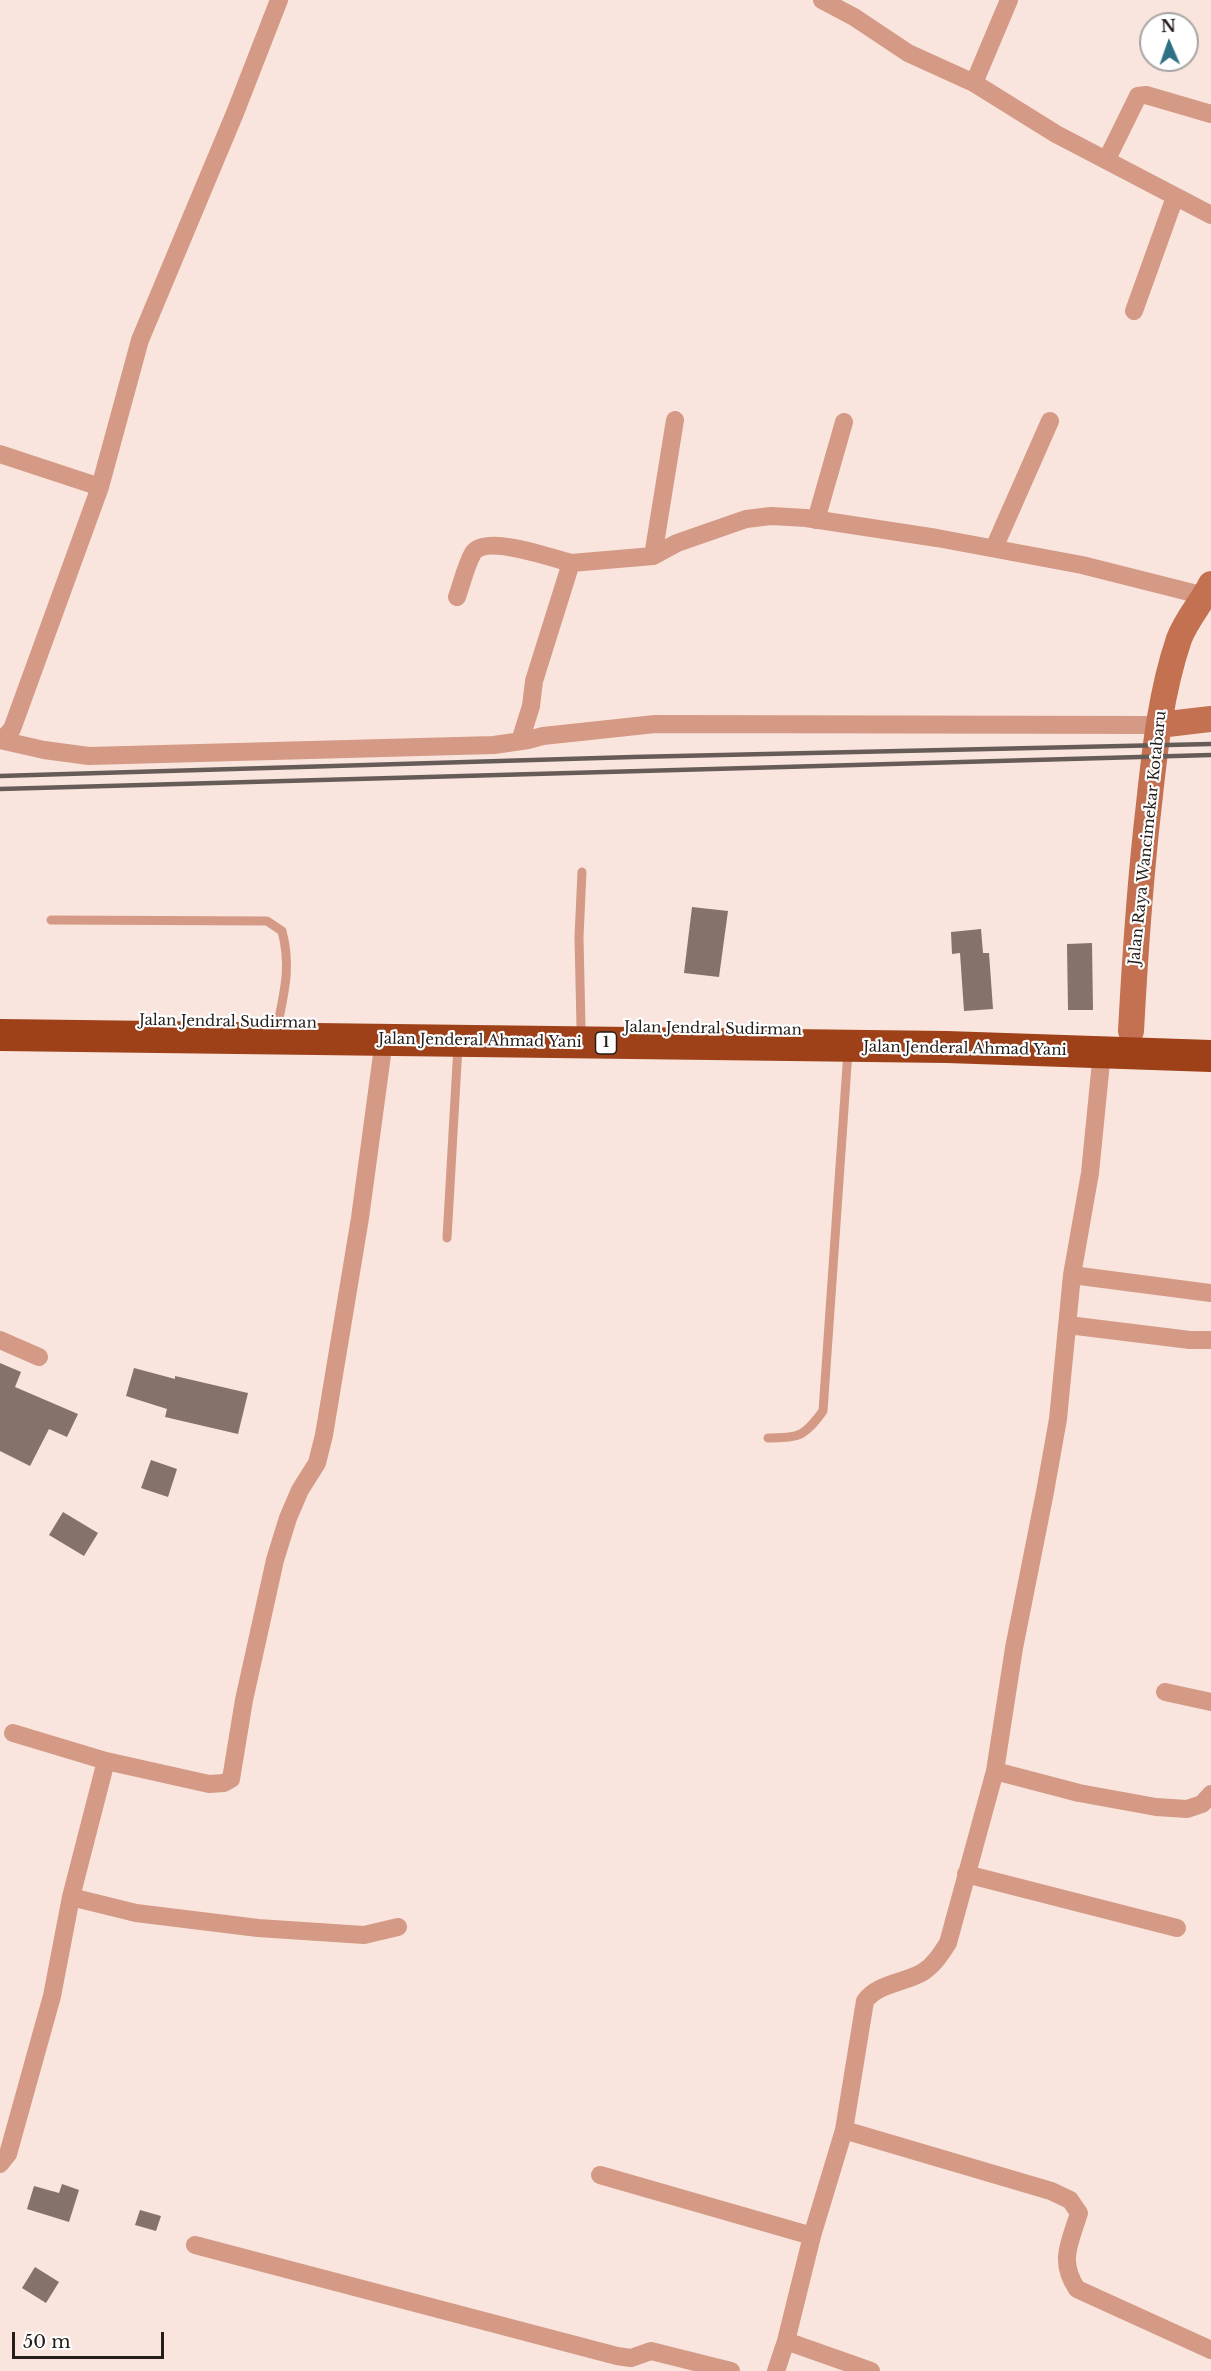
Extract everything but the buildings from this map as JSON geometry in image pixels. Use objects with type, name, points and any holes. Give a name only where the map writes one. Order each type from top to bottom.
[{"type":"highway","name":"Jalan Jendral Sudirman","points":[[0,1017],[581,1028],[1211,1034]]},
{"type":"highway","name":"Jalan Jenderal Ahmad Yani","points":[[0,1035],[849,1047],[1211,1056]]},
{"type":"street","points":[[1,740],[12,729],[100,487],[140,340],[236,113],[279,0]]},
{"type":"street","points":[[822,0],[908,53],[975,83],[1056,134],[1211,215]]},
{"type":"street","points":[[975,83],[1009,0]]},
{"type":"street","points":[[1107,159],[1138,96],[1146,95],[1211,114]]},
{"type":"street","points":[[1134,311],[1175,196]]},
{"type":"street","points":[[653,556],[675,420]]},
{"type":"street","points":[[816,519],[844,422]]},
{"type":"street","points":[[994,548],[1050,422]]},
{"type":"street","points":[[0,454],[100,487]]},
{"type":"street","points":[[457,597],[474,552],[483,547],[499,545],[571,563],[653,556],[677,543],[746,519],[771,516],[870,526],[1208,590]]},
{"type":"street","points":[[520,741],[531,706],[534,681],[571,563]]},
{"type":"street","name":"Jalan Raya Wancimekar Kotabaru","points":[[1131,1032],[1134,960],[1143,858],[1166,683],[1180,636],[1208,590]]},
{"type":"street","points":[[1,740],[44,750],[90,756],[494,745],[543,735],[655,724],[1159,725],[1211,719]]},
{"type":"street","points":[[13,1733],[106,1761],[209,1784],[224,1783],[231,1779],[244,1700],[273,1569],[288,1518],[300,1490],[317,1463],[324,1436],[360,1218],[384,1040]]},
{"type":"street","points":[[776,2371],[786,2341],[812,2236],[844,2130],[865,2001],[871,1993],[922,1972],[940,1956],[948,1943],[995,1771],[1014,1648],[1058,1419],[1072,1275],[1090,1173],[1102,1052]]},
{"type":"street","points":[[1072,1275],[1211,1293]]},
{"type":"street","points":[[1068,1325],[1190,1340],[1211,1340]]},
{"type":"street","points":[[0,1340],[39,1357]]},
{"type":"street","points":[[1165,1692],[1211,1702]]},
{"type":"street","points":[[0,2164],[8,2154],[52,1996],[71,1897],[106,1761]]},
{"type":"street","points":[[995,1771],[1079,1793],[1156,1807],[1187,1809],[1208,1802]]},
{"type":"street","points":[[966,1874],[1177,1928]]},
{"type":"street","points":[[71,1897],[136,1913],[258,1928],[364,1935],[399,1927]]},
{"type":"street","points":[[844,2130],[1052,2191],[1070,2200],[1079,2213],[1066,2255],[1068,2274],[1077,2289],[1211,2350]]},
{"type":"street","points":[[600,2175],[812,2236]]},
{"type":"street","points":[[195,2245],[617,2356],[632,2358],[651,2351],[731,2371]]},
{"type":"street","points":[[786,2341],[871,2371]]},
{"type":"lane","points":[[581,1028],[579,937],[582,872]]},
{"type":"lane","points":[[51,920],[267,921],[282,931],[287,950],[288,974],[278,1023]]},
{"type":"lane","points":[[447,1238],[458,1041]]},
{"type":"lane","points":[[768,1438],[797,1437],[811,1428],[823,1411],[849,1047]]},
{"type":"railway","points":[[0,776],[633,757],[1211,744]]},
{"type":"railway","points":[[0,789],[1211,755]]}]
